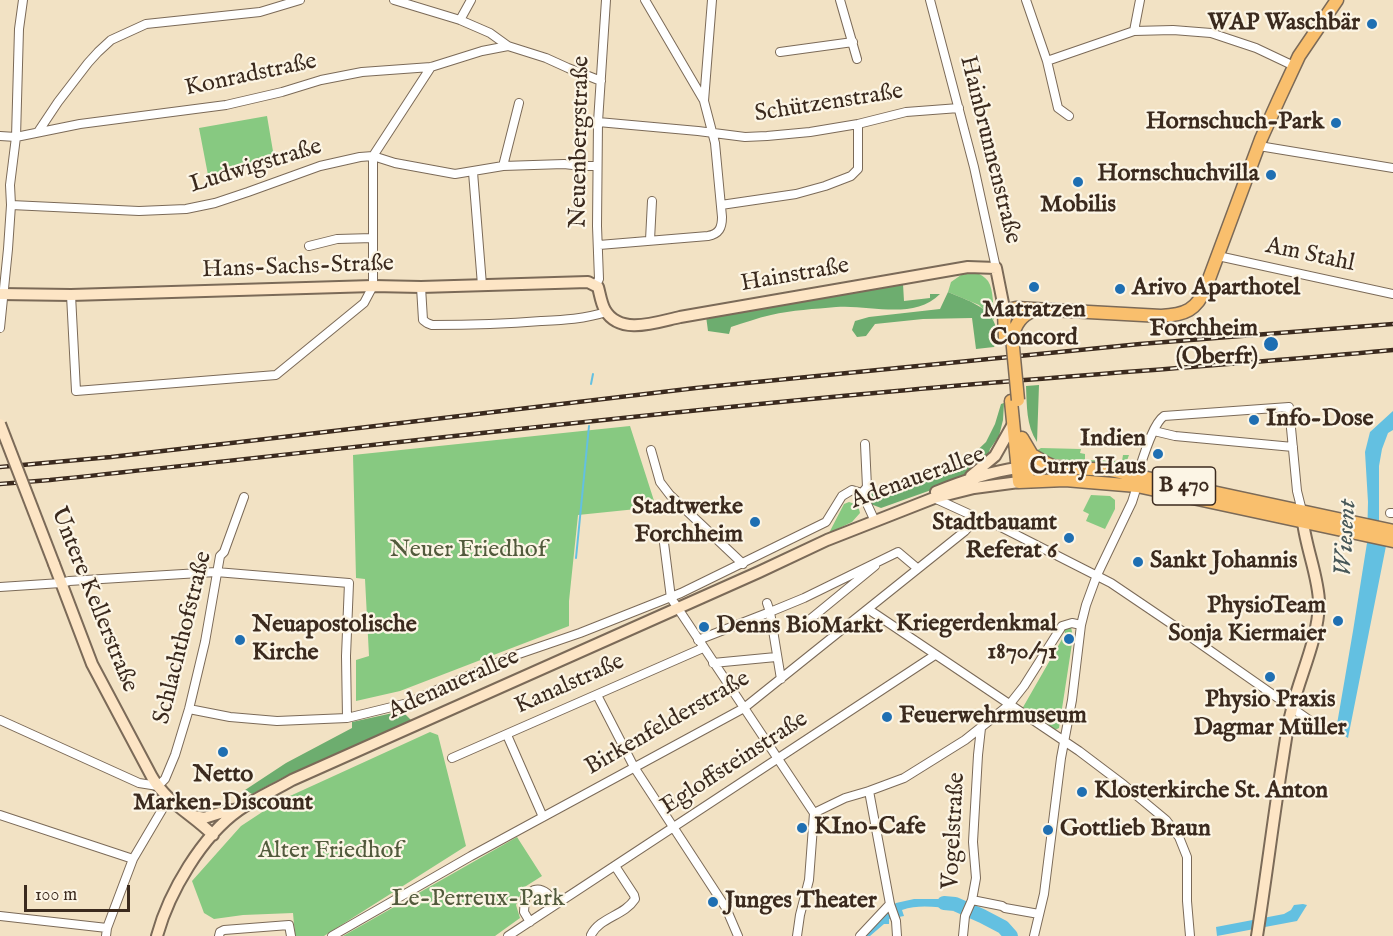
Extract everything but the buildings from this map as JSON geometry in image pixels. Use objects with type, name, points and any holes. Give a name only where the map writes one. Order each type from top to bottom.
[{"type":"main road","points":[[1004,310],[1016,308],[1161,316],[1181,314],[1191,309],[1202,297],[1259,146],[1294,66],[1337,0]]},
{"type":"main road","name":"B 470","points":[[1004,310],[1009,337],[1014,400],[1025,450],[1022,468]]},
{"type":"main road","points":[[1009,337],[1018,322],[1035,310]]},
{"type":"main road","name":"B 470","points":[[1014,400],[1012,426],[1023,481],[1137,481]]},
{"type":"main road","name":"B 470","points":[[1022,438],[1029,451],[1055,467],[1110,470],[1137,481],[1365,530],[1393,541]]},
{"type":"main road","name":"B 470","points":[[1365,530],[1393,531]]},
{"type":"street","points":[[0,328],[11,204],[10,185],[16,137],[19,29],[23,0]]},
{"type":"street","points":[[38,132],[88,63],[111,40],[146,24],[260,12],[300,0]]},
{"type":"street","points":[[394,0],[459,20],[490,33],[508,46],[546,58],[601,81]]},
{"type":"street","points":[[459,20],[471,0]]},
{"type":"street","name":"Neuenbergstraße","points":[[596,285],[599,279],[598,122],[606,0]]},
{"type":"street","points":[[598,245],[715,235],[722,224],[715,143],[704,101],[645,0]]},
{"type":"street","points":[[704,101],[712,0]]},
{"type":"street","points":[[840,0],[857,59]]},
{"type":"street","name":"Hainbrunnenstraße","points":[[930,0],[974,167],[1004,310]]},
{"type":"street","points":[[1026,0],[1047,61],[1058,108],[1069,116]]},
{"type":"street","points":[[1134,31],[1140,0]]},
{"type":"street","points":[[1047,61],[1134,31],[1173,30],[1211,33],[1256,48],[1294,66]]},
{"type":"street","points":[[780,52],[853,42]]},
{"type":"street","name":"Konradstraße","points":[[0,136],[16,137],[108,120],[226,105],[362,72],[431,67],[482,51],[508,46]]},
{"type":"street","points":[[70,295],[76,391],[276,375],[364,303],[373,286],[373,156],[431,67]]},
{"type":"street","points":[[502,166],[519,103]]},
{"type":"street","name":"Schützenstraße","points":[[598,122],[766,136],[858,124],[906,112],[959,108]]},
{"type":"street","points":[[721,205],[796,194],[851,176],[858,170],[858,124]]},
{"type":"street","points":[[1259,146],[1393,168]]},
{"type":"street","name":"Ludwigstraße","points":[[11,204],[139,211],[186,209],[215,203],[320,166],[373,156],[395,163],[455,174],[502,166],[564,164],[597,166]]},
{"type":"street","points":[[473,172],[482,285]]},
{"type":"street","points":[[650,240],[652,201]]},
{"type":"street","points":[[309,246],[338,239],[373,238]]},
{"type":"street","name":"Am Stahl","points":[[1218,256],[1393,294]]},
{"type":"street","name":"Hainstraße","points":[[606,312],[614,320],[624,324],[639,325],[968,267],[996,268]]},
{"type":"street","name":"Hans-Sachs-Straße","points":[[2,294],[70,295],[581,282],[596,285]]},
{"type":"street","points":[[421,286],[423,320],[432,325],[585,318],[606,312],[596,285]]},
{"type":"street","points":[[1034,936],[1044,894],[1063,741],[1072,700],[1081,625],[1097,575],[1132,502],[1143,455],[1159,419],[1164,416],[1289,407],[1297,491],[1319,602],[1308,660],[1292,709],[1258,933]]},
{"type":"street","name":"Untere Kellerstraße","points":[[0,424],[92,664],[158,786],[213,835]]},
{"type":"street","points":[[966,480],[995,456],[1012,426]]},
{"type":"street","points":[[1154,431],[1175,436],[1293,447]]},
{"type":"street","points":[[862,493],[867,487],[864,444]]},
{"type":"street","points":[[651,450],[660,482],[670,495],[743,564]]},
{"type":"street","name":"Adenauerallee","points":[[827,540],[846,528],[966,480],[994,472],[1055,467]]},
{"type":"street","name":"Adenauerallee","points":[[157,936],[173,894],[194,859],[213,835],[240,809],[292,780],[827,540],[934,498],[974,488],[1023,481]]},
{"type":"street","points":[[189,709],[230,717],[277,721],[346,718],[408,703],[510,657],[671,598],[743,564],[826,522],[842,496],[852,490],[862,493],[873,517]]},
{"type":"street","name":"Schlachthofstraße","points":[[158,786],[165,779],[175,755],[189,709],[205,642],[220,556],[224,552],[244,497]]},
{"type":"street","points":[[934,498],[969,514],[974,521],[980,519],[991,522],[1097,575],[1325,731]]},
{"type":"street","name":"Birkenfelderstraße","points":[[332,936],[418,886],[744,708],[964,532],[974,521]]},
{"type":"street","points":[[664,543],[671,598],[814,813],[809,880],[797,936]]},
{"type":"street","points":[[698,640],[804,598],[898,552],[917,568]]},
{"type":"street","points":[[803,625],[885,558]]},
{"type":"street","points":[[0,587],[216,572],[348,583],[346,718]]},
{"type":"street","points":[[767,603],[781,679]]},
{"type":"street","points":[[868,609],[1063,741],[1130,790],[1166,820],[1179,837],[1187,857],[1190,936]]},
{"type":"street","points":[[814,813],[845,798],[904,778],[965,740],[1009,705],[1024,686],[1062,626],[1072,623],[1081,625]]},
{"type":"street","name":"Kanalstraße","points":[[452,758],[703,648]]},
{"type":"street","name":"Egloffsteinstraße","points":[[508,936],[935,655]]},
{"type":"street","points":[[713,663],[776,657]]},
{"type":"street","points":[[597,695],[634,767],[726,908],[738,934]]},
{"type":"street","points":[[0,720],[139,783],[158,786]]},
{"type":"street","name":"Vogelstraße","points":[[963,936],[965,916],[972,900],[976,878],[973,842],[981,728]]},
{"type":"street","points":[[507,735],[543,817]]},
{"type":"street","points":[[869,791],[890,904],[896,921],[897,936]]},
{"type":"street","points":[[0,916],[107,932],[133,859],[169,798]]},
{"type":"street","points":[[190,816],[204,818],[240,809]]},
{"type":"street","points":[[0,815],[133,859]]},
{"type":"street","points":[[591,935],[595,927],[630,907],[635,900],[615,866]]},
{"type":"street","points":[[526,924],[525,898],[534,890],[541,890],[549,894],[556,904]]},
{"type":"street","points":[[972,900],[1039,914]]},
{"type":"street","points":[[860,936],[890,904]]},
{"type":"street","points":[[219,936],[224,930],[289,925],[291,936]]},
{"type":"green space","points":[[267,116],[275,163],[208,175],[199,128]]},
{"type":"green space","points":[[975,272],[985,278],[990,285],[994,320],[979,305],[948,292],[951,282],[961,275]]},
{"type":"green space","points":[[903,284],[904,301],[930,298],[930,294],[940,294],[917,307],[890,310],[836,307],[804,310],[766,316],[731,327],[729,334],[708,331],[706,316]]},
{"type":"green space","points":[[948,292],[984,309],[994,321],[996,328],[997,340],[994,347],[976,349],[972,318],[923,319],[875,324],[866,336],[857,337],[852,330],[855,321],[869,317],[940,309]]},
{"type":"green space","points":[[1039,385],[1037,442],[1029,422],[1026,386]]},
{"type":"green space","points":[[1004,403],[999,436],[987,458],[962,476],[934,489],[881,508],[868,503],[871,490],[887,494],[966,461],[986,442],[1001,404]]},
{"type":"green space","name":"Neuer Friedhof","points":[[630,426],[656,507],[578,515],[569,601],[569,626],[400,691],[356,701],[356,660],[369,656],[365,579],[356,578],[353,455]]},
{"type":"green space","points":[[1041,448],[1081,449],[1080,453],[1085,454],[1085,460],[1122,461],[1123,455],[1129,455],[1125,466],[1046,458],[1034,452]]},
{"type":"green space","points":[[1091,495],[1110,496],[1115,500],[1115,509],[1105,529],[1086,521],[1089,514],[1083,511]]},
{"type":"green space","points":[[849,502],[858,505],[860,513],[852,522],[829,533],[844,504]]},
{"type":"green space","points":[[1071,627],[1073,637],[1059,728],[1055,730],[1022,709],[1065,634],[1064,629]]},
{"type":"green space","points":[[402,711],[411,720],[252,794],[245,790],[286,763],[352,728],[352,722]]},
{"type":"green space","name":"Alter Friedhof","points":[[430,732],[438,735],[466,846],[324,936],[295,936],[293,913],[214,919],[204,913],[192,881],[241,826],[279,801]]},
{"type":"green space","name":"Le-Perreux-Park","points":[[517,837],[542,876],[523,888],[516,905],[520,918],[495,936],[343,936]]},
{"type":"water","points":[[1393,411],[1393,430],[1388,433],[1379,466],[1379,524],[1386,546],[1348,738],[1336,730],[1367,543],[1368,502],[1365,452],[1370,432]]},
{"type":"water","points":[[914,899],[965,901],[960,912],[954,909],[928,906],[902,910],[904,916],[889,919],[889,924],[884,924],[870,936],[863,936],[896,903]]},
{"type":"water","points":[[1294,905],[1307,905],[1297,921],[1217,936],[1216,927],[1284,914]]},
{"type":"waterway","points":[[591,384],[593,374]]},
{"type":"waterway","points":[[576,558],[589,426]]},
{"type":"waterway","name":"Wiesent","points":[[944,903],[955,904],[982,916],[1003,927],[1011,936]]},
{"type":"railway","points":[[0,467],[111,457],[696,388],[1140,344],[1393,324]]},
{"type":"railway","points":[[0,484],[781,402],[1393,350]]},
{"type":"place","name":"WAP Waschbär","points":[[1372,24]]},
{"type":"place","name":"Hornschuch-Park","points":[[1336,123]]},
{"type":"place","name":"Hornschuchvilla","points":[[1271,175]]},
{"type":"place","name":"Mobilis","points":[[1078,182]]},
{"type":"place","name":"Matratzen Concord","points":[[1034,287]]},
{"type":"place","name":"Arivo Aparthotel","points":[[1120,289]]},
{"type":"place","name":"Forchheim (Oberfr)","points":[[1271,344]]},
{"type":"place","name":"Info-Dose","points":[[1254,420]]},
{"type":"place","name":"Indien Curry Haus","points":[[1158,454]]},
{"type":"place","name":"Stadtwerke Forchheim","points":[[755,522]]},
{"type":"place","name":"Stadtbauamt Referat 6","points":[[1069,538]]},
{"type":"place","name":"Sankt Johannis","points":[[1138,562]]},
{"type":"place","name":"PhysioTeam Sonja Kiermaier","points":[[1338,621]]},
{"type":"place","name":"Denns BioMarkt","points":[[704,627]]},
{"type":"place","name":"Kriegerdenkmal 1870/71","points":[[1069,639]]},
{"type":"place","name":"Neuapostolische Kirche","points":[[240,640]]},
{"type":"place","name":"Physio Praxis Dagmar Müller","points":[[1270,677]]},
{"type":"place","name":"Feuerwehrmuseum","points":[[887,717]]},
{"type":"place","name":"Netto Marken-Discount","points":[[223,752]]},
{"type":"place","name":"Klosterkirche St. Anton","points":[[1082,792]]},
{"type":"place","name":"KIno-Cafe","points":[[802,828]]},
{"type":"place","name":"Gottlieb Braun","points":[[1048,830]]},
{"type":"place","name":"Junges Theater","points":[[713,902]]}]
